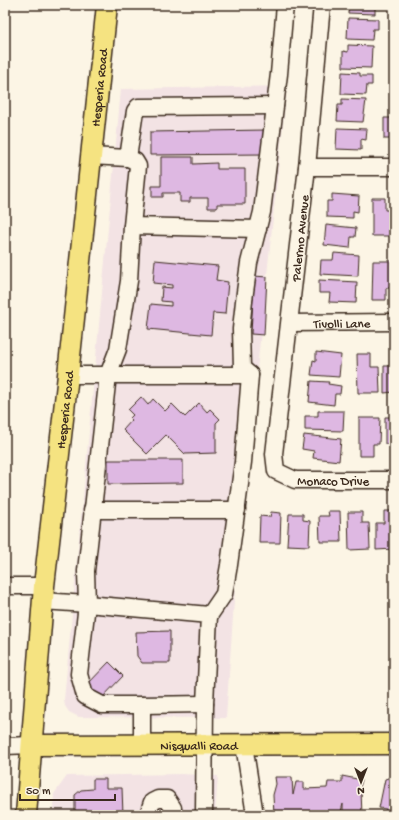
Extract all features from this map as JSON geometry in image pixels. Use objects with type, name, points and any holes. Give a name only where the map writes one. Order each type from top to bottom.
[{"type":"main road","name":"Hesperia Road","points":[[26,815],[43,593],[68,375],[107,5]]},
{"type":"main road","name":"Nisqualli Road","points":[[32,746],[394,744]]},
{"type":"street","points":[[250,375],[242,368],[241,329],[248,263],[262,212],[280,74],[285,5]]},
{"type":"street","name":"Palermo Avenue","points":[[276,471],[274,454],[307,167],[322,5]]},
{"type":"street","points":[[128,158],[135,111],[138,107],[275,106]]},
{"type":"street","points":[[90,156],[128,158],[135,161],[138,166],[132,226],[129,281],[118,349],[108,375],[92,510],[86,571],[87,604],[80,674],[84,696],[102,705],[205,704]]},
{"type":"street","points":[[307,167],[394,167]]},
{"type":"street","points":[[132,226],[258,229]]},
{"type":"street","name":"Tivolli Lane","points":[[290,323],[394,322]]},
{"type":"street","points":[[68,375],[250,375]]},
{"type":"street","points":[[204,815],[205,704],[209,616],[224,594],[243,462],[250,375]]},
{"type":"street","name":"Monaco Drive","points":[[276,471],[295,480],[394,480]]},
{"type":"street","points":[[92,510],[237,510]]},
{"type":"street","points":[[5,586],[43,593],[87,604],[209,616]]},
{"type":"street","points":[[142,705],[142,745]]},
{"type":"street","points":[[244,745],[255,815]]},
{"type":"street","name":"Nisqualli Road","points":[[5,746],[32,746]]},
{"type":"street","points":[[150,815],[152,802],[158,799],[167,799],[173,808],[173,815]]},
{"type":"shaded area","points":[[287,86],[237,558],[226,718],[79,717],[69,712],[65,706],[64,700],[121,89]]},
{"type":"shaded area","points":[[182,774],[218,776],[215,815],[53,815],[54,794],[67,776]]},
{"type":"building","points":[[349,5],[375,5],[375,14],[348,13]]},
{"type":"building","points":[[348,18],[378,19],[378,29],[373,29],[372,40],[347,39]]},
{"type":"building","points":[[348,45],[372,46],[371,68],[343,67],[343,51],[348,52]]},
{"type":"building","points":[[342,72],[360,73],[360,76],[372,76],[372,85],[367,85],[366,95],[341,94]]},
{"type":"building","points":[[342,99],[366,100],[363,122],[337,121],[338,105],[342,105]]},
{"type":"building","points":[[384,118],[394,118],[394,144],[392,139],[384,139]]},
{"type":"building","points":[[337,128],[367,129],[366,140],[361,139],[361,150],[336,149]]},
{"type":"building","points":[[265,130],[265,154],[150,155],[150,132]]},
{"type":"building","points":[[161,157],[193,157],[193,164],[217,163],[217,169],[245,169],[245,204],[217,204],[217,208],[208,208],[208,198],[190,198],[190,202],[180,202],[180,193],[163,193],[163,197],[152,197],[152,186],[161,186]]},
{"type":"building","points":[[332,194],[359,196],[358,212],[353,211],[353,218],[327,217],[327,201],[332,201]]},
{"type":"building","points":[[372,198],[385,198],[385,210],[393,210],[393,236],[372,236]]},
{"type":"building","points":[[326,225],[356,228],[355,237],[351,237],[350,248],[324,245]]},
{"type":"building","points":[[334,253],[359,255],[358,276],[320,274],[321,260],[333,260]]},
{"type":"building","points":[[155,260],[218,266],[216,280],[228,282],[225,314],[213,313],[211,335],[148,329],[151,304],[171,306],[171,302],[161,301],[162,287],[172,288],[172,285],[153,283]]},
{"type":"building","points":[[373,261],[394,261],[393,288],[386,288],[386,300],[372,300]]},
{"type":"building","points":[[254,276],[267,277],[264,335],[251,334]]},
{"type":"building","points":[[319,280],[357,282],[356,303],[329,302],[330,293],[319,293]]},
{"type":"building","points":[[316,352],[341,355],[339,377],[311,375],[313,360],[316,361]]},
{"type":"building","points":[[357,354],[371,354],[371,367],[379,367],[380,393],[358,393]]},
{"type":"building","points":[[391,355],[394,355],[394,392],[384,393],[384,366],[391,366]]},
{"type":"building","points":[[311,381],[329,382],[328,384],[341,386],[340,394],[335,394],[334,405],[309,402]]},
{"type":"building","points":[[141,397],[148,405],[153,399],[165,411],[172,404],[185,417],[199,403],[207,412],[210,409],[220,419],[216,423],[216,453],[185,454],[166,435],[147,454],[123,430],[132,420],[130,418],[133,415],[128,410]]},
{"type":"building","points":[[318,411],[344,411],[343,431],[305,430],[305,416],[318,416]]},
{"type":"building","points":[[385,417],[394,417],[394,456],[393,444],[385,444]]},
{"type":"building","points":[[359,418],[380,418],[379,444],[373,444],[373,456],[359,456]]},
{"type":"building","points":[[304,435],[341,439],[339,461],[313,458],[314,451],[302,449]]},
{"type":"building","points":[[108,460],[183,460],[183,483],[108,484]]},
{"type":"building","points":[[328,511],[340,511],[341,542],[320,542],[319,516],[329,516]]},
{"type":"building","points":[[384,511],[394,511],[394,549],[376,550],[376,523],[384,523]]},
{"type":"building","points":[[271,512],[281,513],[280,543],[259,543],[260,516],[270,517]]},
{"type":"building","points":[[348,512],[362,512],[362,523],[369,523],[370,549],[349,550]]},
{"type":"building","points":[[289,514],[303,514],[303,520],[310,521],[309,546],[287,545]]},
{"type":"building","points":[[170,631],[170,663],[142,663],[137,656],[136,632]]},
{"type":"building","points":[[109,662],[123,676],[100,700],[86,686]]},
{"type":"building","points":[[342,776],[362,780],[359,791],[361,791],[362,815],[343,815],[343,804],[340,815],[274,815],[273,795],[276,784],[275,777],[292,777],[293,795],[296,782],[304,782],[304,789],[327,788],[328,782],[342,782]]},
{"type":"building","points":[[394,776],[394,815],[385,815],[386,809],[379,808],[385,779]]},
{"type":"building","points":[[93,779],[106,779],[106,788],[122,788],[123,815],[75,815],[75,795],[81,790],[93,789]]}]
